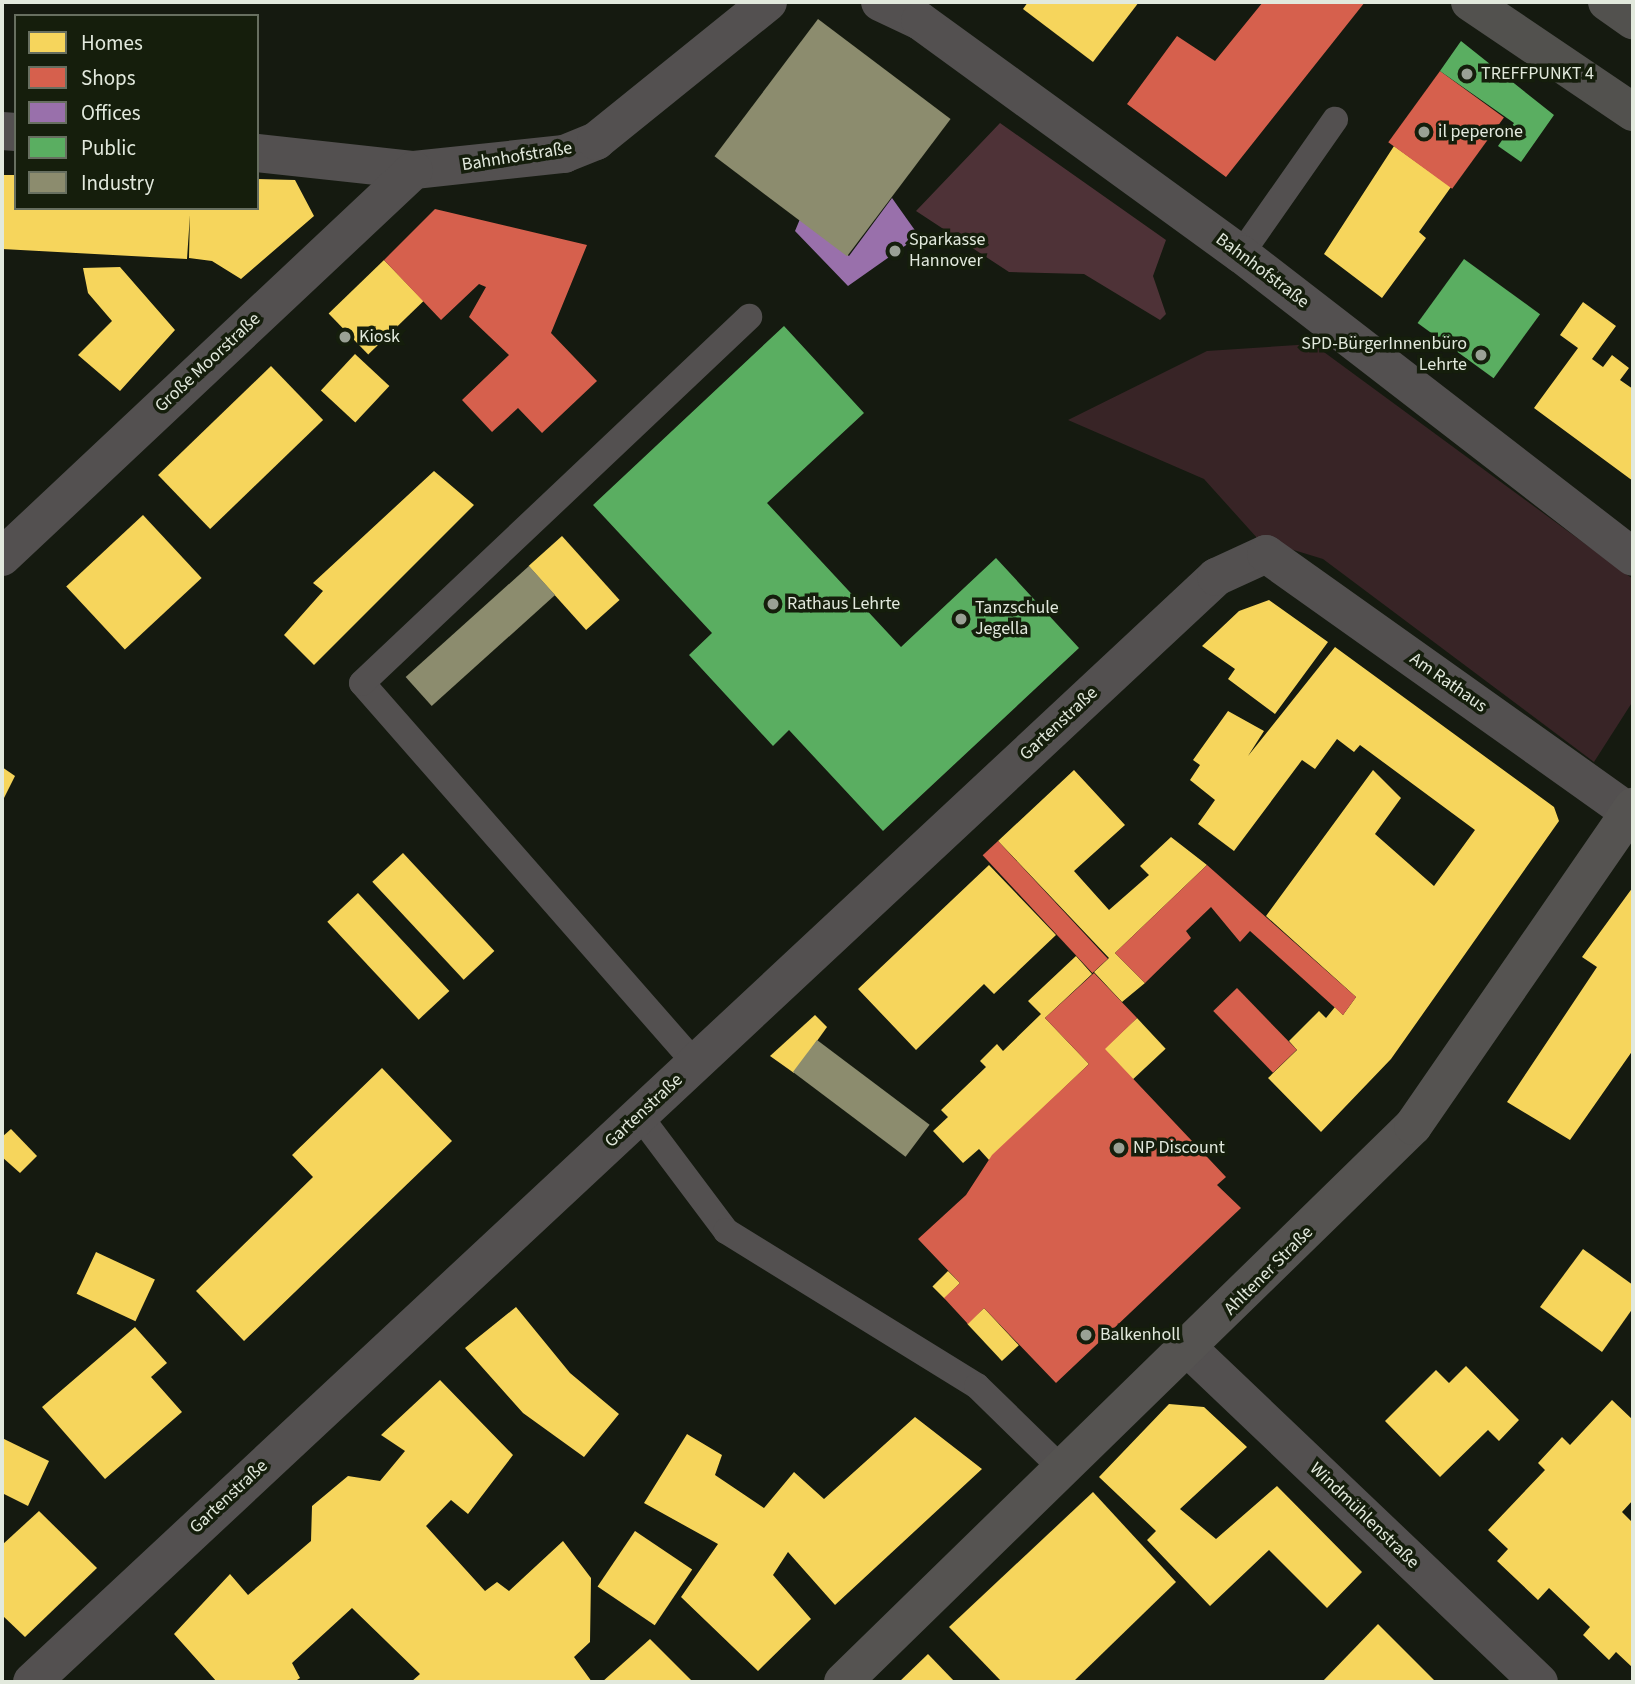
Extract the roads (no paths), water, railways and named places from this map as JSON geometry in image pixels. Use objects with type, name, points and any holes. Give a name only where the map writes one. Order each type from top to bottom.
[{"type":"main road","points":[[1470,2],[1633,112]]},
{"type":"main road","points":[[1607,2],[1633,20]]},
{"type":"main road","name":"Ahltener Straße","points":[[843,1682],[1190,1350],[1413,1126],[1632,811]]},
{"type":"street","name":"Bahnhofstraße","points":[[259,153],[414,170],[564,154],[596,141],[768,2]]},
{"type":"street","name":"Bahnhofstraße","points":[[880,2],[919,21],[1241,254],[1633,556]]},
{"type":"street","name":"Große Moorstraße","points":[[2,557],[414,170]]},
{"type":"street","name":"Gartenstraße","points":[[32,1682],[1216,577],[1266,554]]},
{"type":"street","name":"Am Rathaus","points":[[1266,554],[1632,811]]},
{"type":"street","name":"Windmühlenstraße","points":[[1190,1350],[1539,1682]]},
{"type":"lane","points":[[1241,254],[1335,120]]},
{"type":"lane","points":[[695,1063],[362,683],[749,317]]},
{"type":"lane","points":[[639,1115],[726,1231],[977,1386],[1063,1471]]},
{"type":"place","name":"TREFFPUNKT 4","points":[[1467,74]]},
{"type":"place","name":"il peperone","points":[[1424,132]]},
{"type":"place","name":"Sparkasse Hannover","points":[[895,251]]},
{"type":"place","name":"Kiosk","points":[[345,337]]},
{"type":"place","name":"SPD-BürgerInnenbüro Lehrte","points":[[1481,355]]},
{"type":"place","name":"Rathaus Lehrte","points":[[773,604]]},
{"type":"place","name":"Tanzschule Jegella","points":[[961,619]]},
{"type":"place","name":"NP Discount","points":[[1119,1148]]},
{"type":"place","name":"Balkenholl","points":[[1086,1335]]}]
